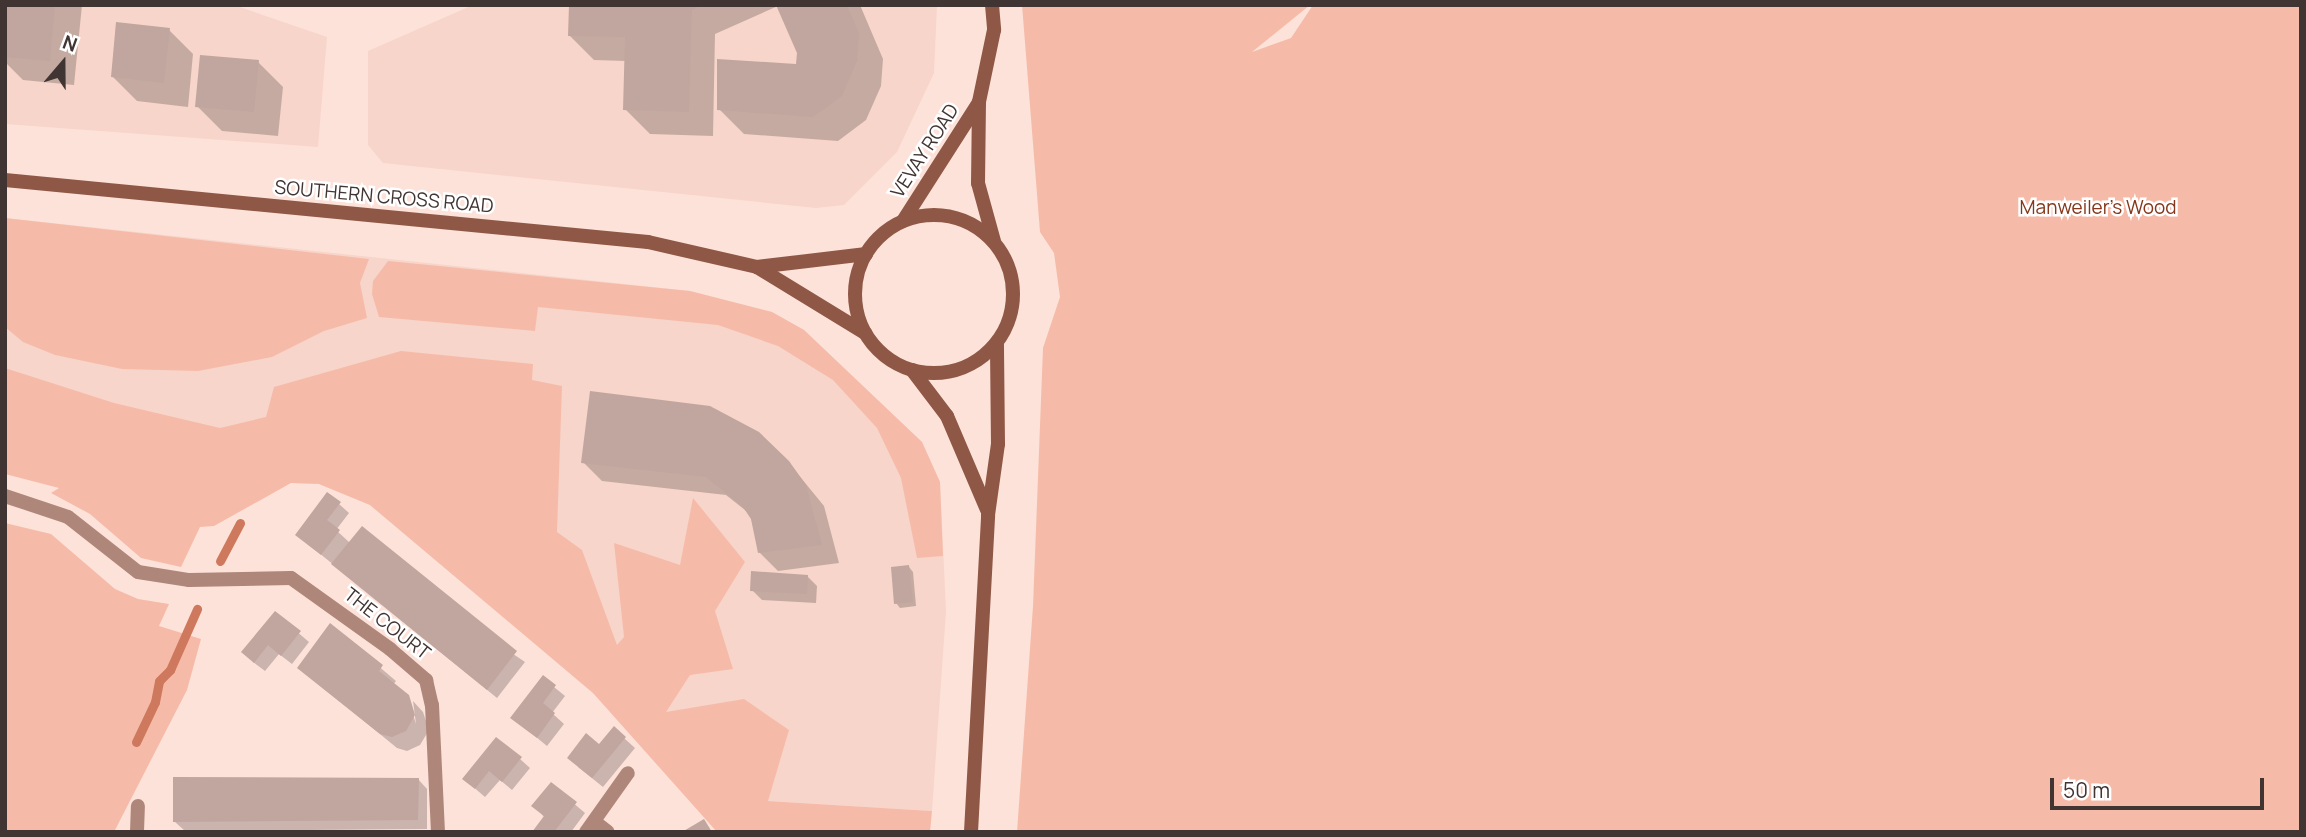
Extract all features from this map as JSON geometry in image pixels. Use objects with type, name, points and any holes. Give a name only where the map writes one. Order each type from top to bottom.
[{"type":"main road","name":"VEVAY ROAD","points":[[992,5],[994,30],[979,102],[978,183],[994,241]]},
{"type":"main road","name":"VEVAY ROAD","points":[[903,221],[979,102]]},
{"type":"main road","name":"SOUTHERN CROSS ROAD","points":[[5,180],[648,242],[757,267],[865,333]]},
{"type":"main road","points":[[950,216],[966,221],[994,241],[1007,262],[1013,286],[1008,323],[996,343],[963,368],[947,372],[912,370],[892,361],[865,333],[857,310],[855,286],[866,254],[882,234],[903,221],[950,216]]},
{"type":"main road","name":"SOUTHERN CROSS ROAD","points":[[757,267],[866,254]]},
{"type":"main road","points":[[971,832],[988,515],[998,444],[996,343]]},
{"type":"main road","points":[[912,370],[947,416],[988,515]]},
{"type":"street","name":"THE COURT","points":[[5,495],[68,517],[138,572],[189,580],[291,578],[312,590],[426,680],[432,705],[438,832]]},
{"type":"street","points":[[608,832],[590,827],[628,774]]},
{"type":"street","points":[[137,832],[138,806]]},
{"type":"shaded area","points":[[5,5],[234,5],[327,37],[318,147],[5,124]]},
{"type":"shaded area","points":[[473,5],[937,5],[934,73],[897,152],[844,205],[816,208],[383,163],[368,145],[368,51]]},
{"type":"shaded area","points":[[5,218],[690,291],[772,312],[804,330],[922,442],[940,482],[946,611],[932,811],[688,796],[593,693],[370,505],[319,484],[292,483],[5,377]]},
{"type":"green space","name":"Manweiler's Wood","points":[[1022,5],[1310,5],[1252,52],[1291,38],[1313,5],[2301,5],[2301,832],[1017,832],[1033,606],[1043,348],[1060,297],[1054,253],[1040,232]]},
{"type":"green space","points":[[5,218],[369,259],[360,283],[367,318],[324,331],[272,357],[198,371],[122,369],[55,355],[23,342],[5,327]]},
{"type":"green space","points":[[388,261],[690,291],[772,312],[804,330],[922,442],[940,482],[943,556],[917,558],[901,478],[877,428],[833,380],[778,346],[718,325],[538,307],[535,331],[379,317],[372,294],[373,281]]},
{"type":"green space","points":[[401,351],[533,364],[532,380],[562,386],[557,532],[582,550],[617,645],[624,637],[614,543],[680,565],[693,498],[745,562],[715,611],[733,669],[690,675],[666,712],[744,699],[789,730],[768,801],[932,811],[930,832],[717,832],[593,693],[370,505],[319,484],[291,483],[214,526],[200,527],[181,567],[141,558],[90,514],[51,493],[59,488],[5,474],[5,368],[114,403],[220,428],[266,417],[274,387]]},
{"type":"green space","points":[[5,523],[51,534],[115,589],[138,599],[169,604],[159,626],[201,639],[187,690],[114,832],[5,832]]},
{"type":"building","points":[[5,5],[55,5],[50,61],[5,57]]},
{"type":"building","points":[[569,5],[702,5],[692,10],[689,112],[623,110],[625,37],[568,36]]},
{"type":"building","points":[[776,5],[847,5],[859,33],[857,61],[842,96],[813,117],[717,110],[717,59],[796,64],[797,53]]},
{"type":"building","points":[[116,22],[170,28],[164,83],[111,77]]},
{"type":"building","points":[[200,55],[259,60],[254,112],[195,107]]},
{"type":"building","points":[[590,391],[710,406],[759,432],[789,461],[806,485],[822,545],[758,553],[751,519],[743,507],[706,477],[581,463]]},
{"type":"building","points":[[327,492],[341,502],[327,520],[340,530],[321,555],[295,535]]},
{"type":"building","points":[[362,526],[517,651],[487,690],[331,564]]},
{"type":"building","points":[[909,565],[913,602],[894,604],[891,567]]},
{"type":"building","points":[[751,571],[808,575],[807,594],[750,591]]},
{"type":"building","points":[[275,611],[301,631],[281,656],[268,645],[254,663],[241,652]]},
{"type":"building","points":[[330,623],[383,665],[379,671],[409,695],[415,715],[406,731],[392,737],[380,734],[297,668]]},
{"type":"building","points":[[543,675],[556,685],[543,703],[555,713],[537,738],[510,718]]},
{"type":"building","points":[[614,726],[626,737],[592,778],[567,758],[586,733],[599,744]]},
{"type":"building","points":[[496,737],[522,757],[502,782],[489,771],[475,789],[462,779]]},
{"type":"building","points":[[173,777],[419,778],[418,820],[173,822]]},
{"type":"building","points":[[551,782],[577,802],[554,832],[532,832],[544,816],[531,806]]},
{"type":"building","points":[[704,819],[712,832],[682,832]]},
{"type":"waterway","points":[[220,561],[240,523]]},
{"type":"waterway","points":[[136,742],[155,702],[159,681],[170,670],[197,609]]}]
